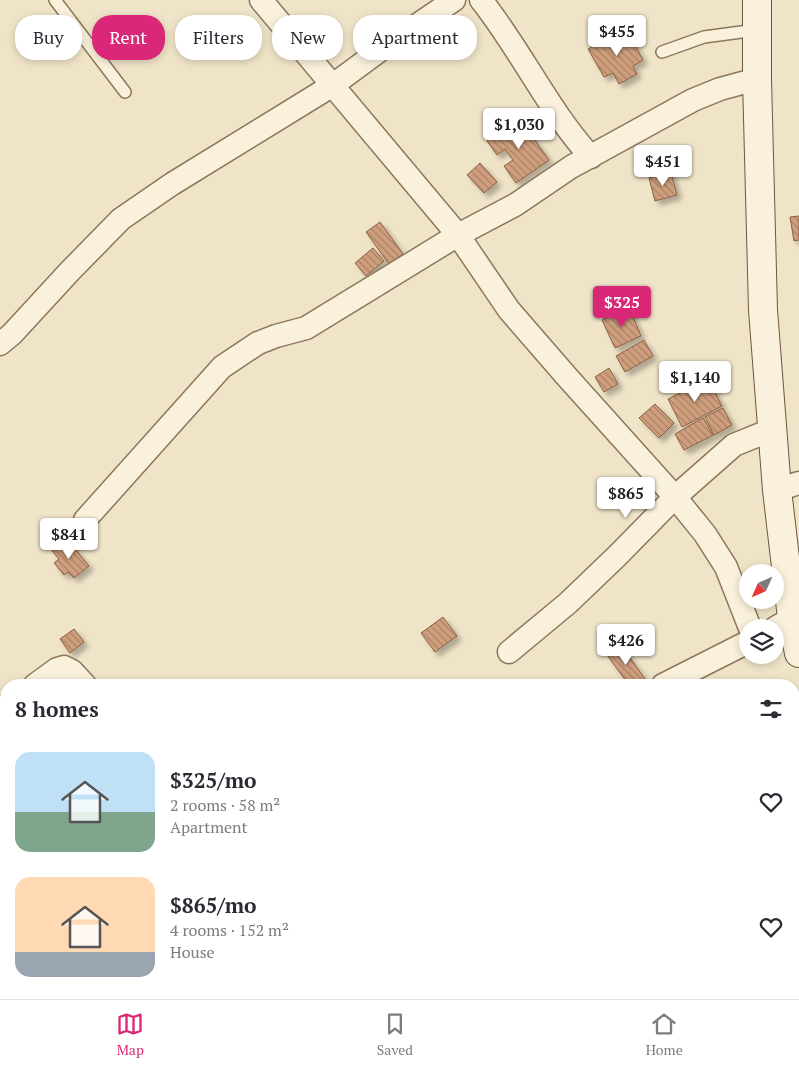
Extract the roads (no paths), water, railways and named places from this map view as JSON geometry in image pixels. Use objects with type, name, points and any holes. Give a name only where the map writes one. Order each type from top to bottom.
[{"type":"street","points":[[261,0],[458,235],[509,310],[675,497],[705,534],[726,567],[746,619]]},
{"type":"street","points":[[0,344],[12,334],[121,219],[172,184],[333,86],[379,51],[454,0]]},
{"type":"street","points":[[481,0],[510,40],[576,141],[590,157]]},
{"type":"street","points":[[757,0],[756,30],[763,310],[771,430],[788,486],[788,620],[799,653]]},
{"type":"street","points":[[86,520],[222,367],[258,343],[306,328],[458,235],[515,205],[571,167],[693,100],[720,89],[757,79]]},
{"type":"street","points":[[509,652],[549,620],[675,497],[734,445],[771,430]]},
{"type":"street","points":[[674,679],[739,646]]},
{"type":"street","points":[[43,679],[57,669],[64,667],[72,671],[79,679]]},
{"type":"lane","points":[[55,0],[125,92]]},
{"type":"lane","points":[[662,52],[704,37],[756,30]]}]
